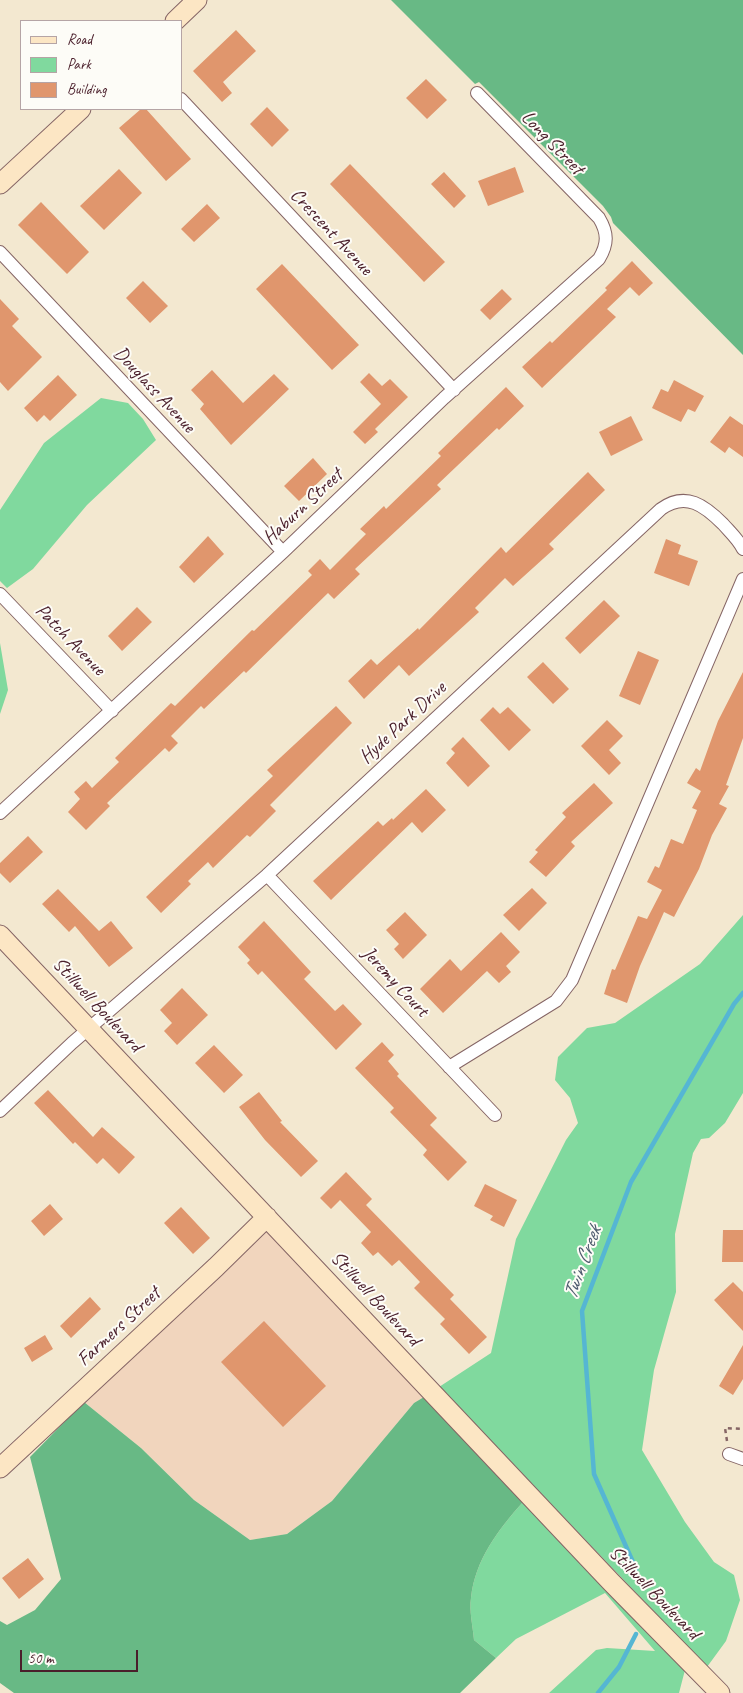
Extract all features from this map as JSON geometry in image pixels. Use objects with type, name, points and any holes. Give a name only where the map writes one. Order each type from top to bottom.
[{"type":"street","points":[[175,20],[197,0]]},
{"type":"street","name":"Long Street","points":[[477,93],[599,218]]},
{"type":"street","name":"Crescent Avenue","points":[[182,100],[454,390]]},
{"type":"street","points":[[0,184],[80,110]]},
{"type":"street","name":"Haburn Street","points":[[0,813],[112,712],[454,390],[599,259],[605,248],[606,238],[605,227],[599,218]]},
{"type":"street","name":"Douglass Avenue","points":[[0,252],[283,552]]},
{"type":"street","name":"Hyde Park Drive","points":[[0,1111],[90,1029],[267,875],[667,505],[678,501],[700,504],[720,522],[743,548]]},
{"type":"street","points":[[449,1067],[556,1000],[568,986],[743,579]]},
{"type":"street","name":"Patch Avenue","points":[[0,594],[112,712]]},
{"type":"street","name":"Jeremy Court","points":[[267,875],[495,1115]]},
{"type":"street","name":"Stillwell Boulevard","points":[[0,934],[612,1582],[720,1693]]},
{"type":"street","name":"Farmers Street","points":[[0,1468],[267,1217]]},
{"type":"street","points":[[729,1454],[743,1459]]},
{"type":"path","points":[[729,1454],[726,1428],[743,1429]]},
{"type":"shaded area","points":[[266,1229],[424,1397],[414,1403],[332,1501],[287,1534],[250,1540],[194,1500],[141,1448],[84,1402]]},
{"type":"green space","points":[[391,0],[743,0],[743,355],[613,223],[603,206],[479,82],[475,84]]},
{"type":"green space","points":[[101,398],[128,403],[143,419],[156,440],[87,505],[33,569],[7,588],[0,581],[0,510],[44,443]]},
{"type":"green space","points":[[0,643],[8,690],[0,714]]},
{"type":"green space","points":[[743,915],[743,1093],[725,1123],[709,1138],[701,1139],[693,1153],[675,1234],[676,1292],[654,1370],[642,1450],[685,1522],[714,1562],[734,1575],[740,1600],[726,1641],[707,1667],[439,1387],[491,1353],[516,1239],[566,1140],[578,1123],[570,1098],[555,1080],[558,1057],[587,1028],[615,1023],[700,964]]},
{"type":"green space","points":[[424,1397],[523,1502],[489,1546],[473,1584],[470,1608],[474,1640],[496,1658],[460,1693],[14,1693],[0,1683],[0,1621],[7,1625],[35,1610],[61,1579],[30,1457],[84,1402],[141,1448],[194,1500],[250,1540],[287,1534],[332,1501],[414,1403]]},
{"type":"green space","points":[[523,1502],[685,1670],[679,1693],[549,1693],[596,1650],[607,1648],[655,1651],[605,1593],[516,1639],[496,1658],[474,1640],[471,1603],[473,1584],[477,1571],[489,1546]]},
{"type":"building","points":[[236,30],[256,51],[223,82],[232,93],[222,102],[193,71]]},
{"type":"building","points":[[426,79],[447,100],[427,119],[406,98]]},
{"type":"building","points":[[267,107],[289,130],[272,147],[250,124]]},
{"type":"building","points":[[140,110],[147,110],[191,159],[166,181],[119,128]]},
{"type":"building","points":[[350,164],[445,262],[424,282],[330,184]]},
{"type":"building","points":[[515,167],[524,192],[488,206],[478,181]]},
{"type":"building","points":[[119,169],[142,193],[104,230],[80,206]]},
{"type":"building","points":[[444,172],[466,196],[454,208],[431,184]]},
{"type":"building","points":[[41,202],[89,252],[67,274],[18,225]]},
{"type":"building","points":[[207,204],[220,218],[194,242],[181,229]]},
{"type":"building","points":[[632,261],[653,283],[639,296],[630,287],[607,309],[616,317],[542,388],[522,367],[550,341],[552,343],[607,290],[605,288]]},
{"type":"building","points":[[282,264],[359,345],[332,370],[256,289]]},
{"type":"building","points":[[143,281],[168,306],[150,323],[126,298]]},
{"type":"building","points":[[502,289],[512,299],[490,320],[480,310]]},
{"type":"building","points":[[0,299],[19,319],[12,326],[42,357],[8,391],[0,382]]},
{"type":"building","points":[[212,370],[243,403],[274,374],[289,389],[231,445],[200,409],[204,404],[191,390]]},
{"type":"building","points":[[369,373],[382,386],[390,379],[408,397],[375,429],[378,432],[365,444],[353,432],[381,404],[360,382]]},
{"type":"building","points":[[58,375],[77,395],[50,421],[44,415],[37,422],[24,408]]},
{"type":"building","points":[[674,380],[704,396],[695,412],[688,409],[681,422],[652,408],[661,389],[668,392]]},
{"type":"building","points":[[506,387],[524,406],[499,430],[497,428],[437,485],[441,489],[355,569],[360,574],[334,599],[328,593],[246,673],[244,671],[204,709],[201,706],[171,736],[178,743],[169,752],[165,748],[107,803],[110,806],[86,830],[68,812],[80,799],[74,792],[86,781],[92,788],[119,762],[115,758],[171,703],[175,706],[252,630],[254,631],[312,575],[308,571],[320,559],[330,570],[366,534],[360,529],[384,506],[386,509],[441,456],[438,453]]},
{"type":"building","points":[[631,416],[643,440],[611,456],[599,432]]},
{"type":"building","points":[[730,416],[743,425],[743,457],[729,447],[725,453],[710,442]]},
{"type":"building","points":[[313,458],[327,474],[299,501],[284,486]]},
{"type":"building","points":[[588,472],[605,490],[549,544],[554,549],[513,586],[505,578],[475,608],[479,612],[409,676],[399,665],[364,699],[348,681],[371,659],[377,665],[418,628],[419,630],[501,547],[506,553]]},
{"type":"building","points":[[208,536],[224,554],[194,583],[179,567]]},
{"type":"building","points":[[666,539],[681,545],[678,554],[698,561],[689,586],[654,573]]},
{"type":"building","points":[[604,600],[620,616],[580,654],[565,638]]},
{"type":"building","points":[[137,607],[152,622],[122,651],[108,636]]},
{"type":"building","points":[[638,651],[659,660],[640,705],[619,696]]},
{"type":"building","points":[[543,662],[569,689],[553,704],[527,677]]},
{"type":"building","points":[[743,672],[743,738],[726,785],[729,786],[719,804],[727,808],[712,835],[699,869],[674,917],[664,912],[640,966],[627,1003],[604,994],[612,969],[615,970],[638,916],[647,919],[662,890],[647,882],[655,866],[659,868],[671,839],[683,844],[697,810],[692,808],[701,791],[687,783],[696,768],[700,771],[718,721]]},
{"type":"building","points":[[336,706],[352,723],[270,805],[276,811],[250,837],[247,835],[213,868],[208,862],[188,881],[191,884],[161,913],[146,897],[273,776],[267,770]]},
{"type":"building","points":[[493,707],[500,714],[508,707],[531,730],[509,751],[480,720]]},
{"type":"building","points":[[607,720],[623,736],[609,750],[621,763],[609,775],[581,746]]},
{"type":"building","points":[[463,737],[490,766],[468,787],[446,763],[455,753],[451,749]]},
{"type":"building","points":[[594,783],[613,803],[571,842],[575,846],[546,877],[529,862],[538,852],[535,850],[566,817],[562,813]]},
{"type":"building","points":[[426,789],[446,810],[422,833],[412,822],[331,900],[313,881],[378,821],[383,826],[392,818],[393,820]]},
{"type":"building","points":[[28,836],[43,852],[10,883],[0,873],[0,863]]},
{"type":"building","points":[[532,888],[547,903],[519,931],[503,915]]},
{"type":"building","points":[[58,889],[99,931],[111,921],[133,948],[109,967],[75,926],[69,932],[42,904]]},
{"type":"building","points":[[405,912],[427,935],[403,959],[394,949],[399,944],[386,930]]},
{"type":"building","points":[[264,921],[311,972],[304,979],[335,1011],[343,1004],[362,1024],[336,1050],[262,971],[258,975],[247,963],[250,960],[238,947]]},
{"type":"building","points":[[501,932],[520,952],[506,966],[511,972],[499,983],[487,971],[443,1013],[420,989],[450,959],[461,971]]},
{"type":"building","points":[[182,988],[208,1015],[177,1045],[164,1031],[172,1023],[160,1010]]},
{"type":"building","points":[[382,1042],[394,1055],[388,1061],[399,1074],[397,1076],[437,1118],[430,1125],[467,1162],[448,1181],[423,1155],[427,1150],[390,1112],[394,1108],[355,1068]]},
{"type":"building","points":[[214,1045],[243,1075],[224,1093],[195,1063]]},
{"type":"building","points":[[48,1090],[93,1137],[102,1127],[135,1157],[119,1174],[103,1158],[97,1164],[75,1142],[73,1144],[34,1103]]},
{"type":"building","points":[[259,1092],[282,1121],[280,1122],[318,1161],[301,1177],[265,1140],[239,1107]]},
{"type":"building","points":[[346,1172],[372,1199],[366,1205],[454,1295],[450,1299],[487,1337],[469,1354],[440,1324],[445,1319],[414,1288],[420,1282],[399,1260],[392,1266],[378,1252],[373,1256],[361,1243],[371,1232],[340,1200],[331,1209],[320,1198]]},
{"type":"building","points":[[485,1184],[517,1200],[504,1227],[490,1220],[493,1216],[474,1206]]},
{"type":"building","points":[[50,1204],[63,1219],[44,1236],[31,1221]]},
{"type":"building","points":[[181,1207],[210,1238],[193,1254],[164,1223]]},
{"type":"building","points":[[723,1230],[743,1230],[743,1262],[722,1262]]},
{"type":"building","points":[[733,1282],[743,1292],[743,1331],[714,1300]]},
{"type":"building","points":[[90,1297],[101,1309],[71,1338],[60,1326]]},
{"type":"building","points":[[264,1321],[326,1386],[283,1427],[221,1362]]},
{"type":"building","points":[[45,1335],[53,1349],[32,1362],[24,1348]]},
{"type":"building","points":[[743,1345],[743,1379],[733,1395],[719,1386]]},
{"type":"building","points":[[28,1558],[44,1579],[19,1599],[2,1578]]},
{"type":"waterway","name":"Twin Creek","points":[[636,1569],[594,1474],[582,1311],[631,1182],[734,1004],[743,993]]},
{"type":"waterway","name":"Twin Creek","points":[[598,1693],[619,1667],[636,1634]]}]
